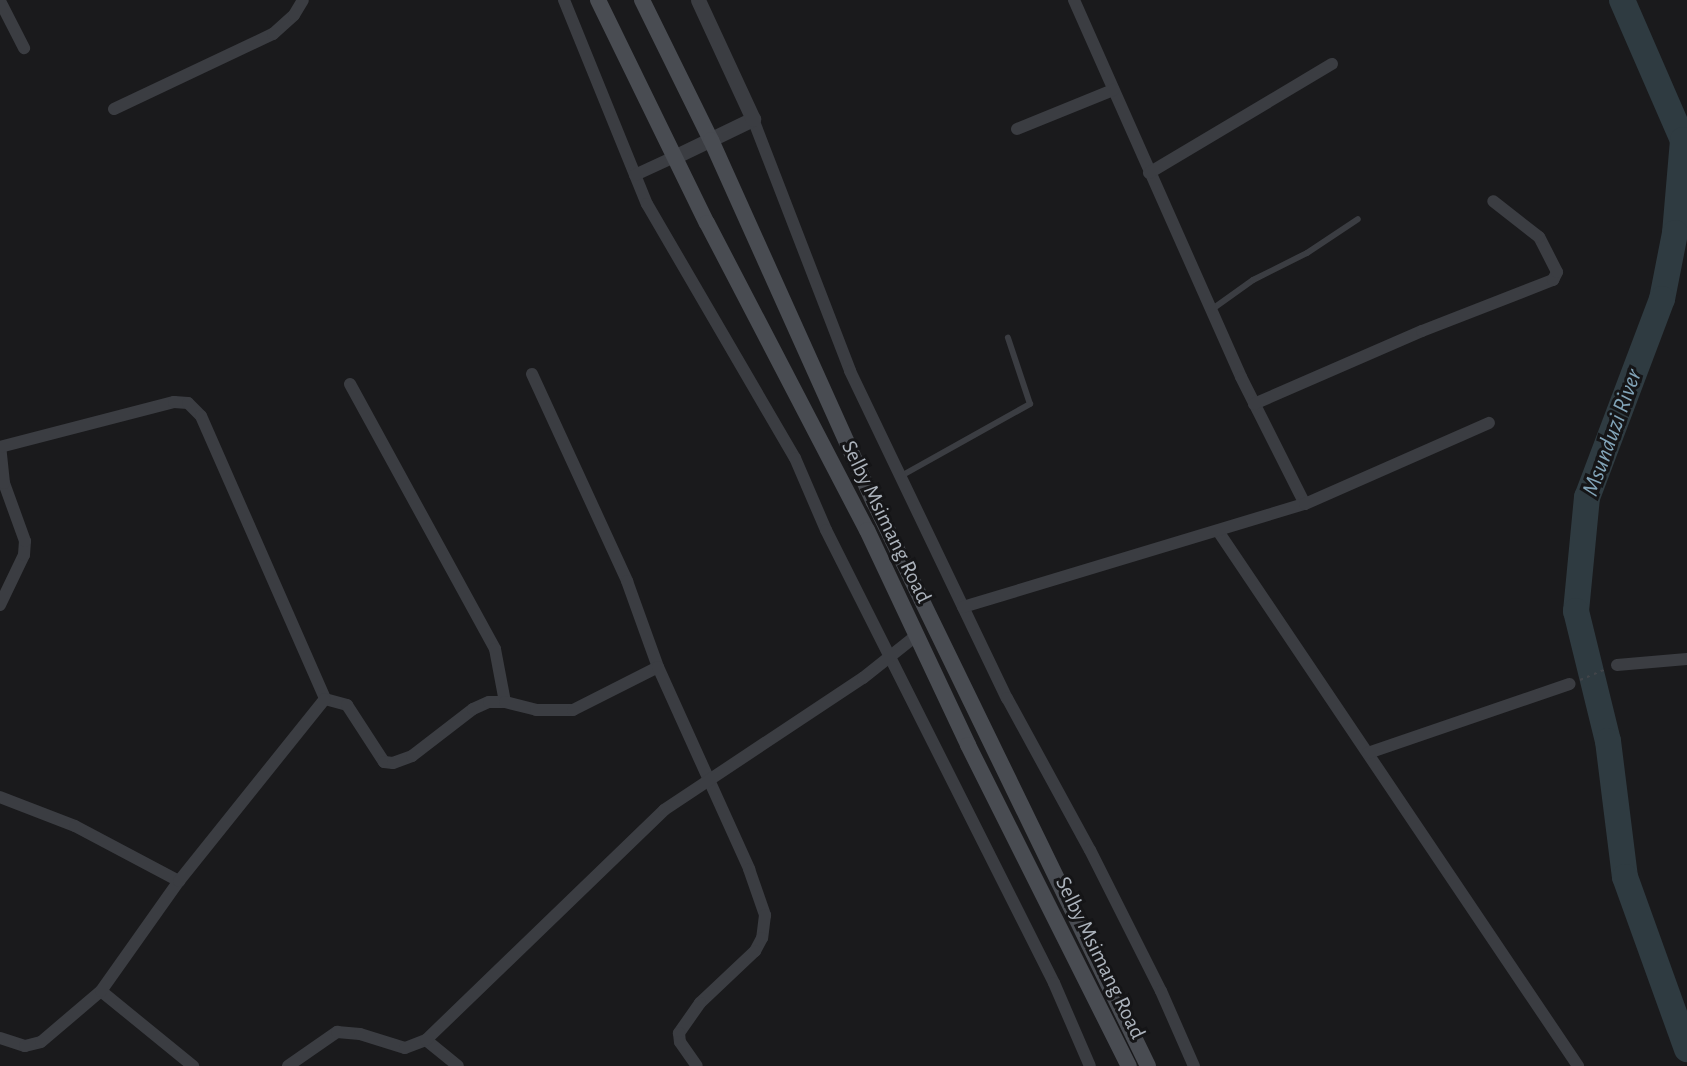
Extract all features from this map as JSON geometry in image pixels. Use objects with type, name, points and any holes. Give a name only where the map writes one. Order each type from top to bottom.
[{"type":"main road","name":"Selby Msimang Road","points":[[598,0],[674,157],[867,530],[1129,1066]]},
{"type":"main road","name":"Selby Msimang Road","points":[[642,0],[711,140],[874,502],[1148,1066]]},
{"type":"street","points":[[114,109],[273,34],[294,15],[303,0]]},
{"type":"street","points":[[564,0],[634,175],[662,231],[795,458],[826,530],[1054,983],[1090,1066]]},
{"type":"street","points":[[698,0],[753,118],[850,371],[963,607],[1161,991],[1194,1066]]},
{"type":"street","points":[[1074,0],[1149,173],[1254,404],[1305,504]]},
{"type":"street","points":[[0,1],[24,48]]},
{"type":"street","points":[[1149,173],[1332,64]]},
{"type":"street","points":[[1017,129],[1113,90]]},
{"type":"street","points":[[634,175],[753,118]]},
{"type":"street","points":[[1254,404],[1422,331],[1553,280],[1557,272],[1539,237],[1493,201]]},
{"type":"street","points":[[532,374],[627,580],[658,667],[710,777],[762,902],[765,924],[755,951],[700,1003],[679,1033],[680,1042],[697,1066]]},
{"type":"street","points":[[350,384],[495,649],[505,702]]},
{"type":"street","points":[[0,605],[24,555],[25,541],[3,483],[0,447],[174,402],[188,403],[201,416],[325,699]]},
{"type":"street","points":[[963,607],[1305,504],[1489,423]]},
{"type":"street","points":[[1218,531],[1578,1066]]},
{"type":"street","points":[[288,1066],[338,1032],[360,1034],[405,1048],[426,1040],[639,832],[710,777],[891,657],[917,635]]},
{"type":"street","points":[[1617,665],[1687,659]]},
{"type":"street","points":[[325,699],[340,700],[352,710],[388,763],[411,756],[473,708],[505,702],[536,710],[573,710],[658,667]]},
{"type":"street","points":[[1368,753],[1570,684]]},
{"type":"street","points":[[0,1038],[24,1046],[36,1044],[101,991],[179,881],[325,699]]},
{"type":"street","points":[[0,797],[75,826],[179,881]]},
{"type":"street","points":[[101,991],[193,1066]]},
{"type":"street","points":[[426,1040],[458,1066]]},
{"type":"lane","points":[[1211,310],[1253,280],[1307,253],[1358,219]]},
{"type":"lane","points":[[901,476],[1030,404],[1008,338]]},
{"type":"path","points":[[1570,684],[1617,665]]},
{"type":"waterway","name":"Msunduzi River","points":[[1622,0],[1683,140],[1675,233],[1662,299],[1587,497],[1576,611],[1608,741],[1625,877],[1687,1049]]}]
